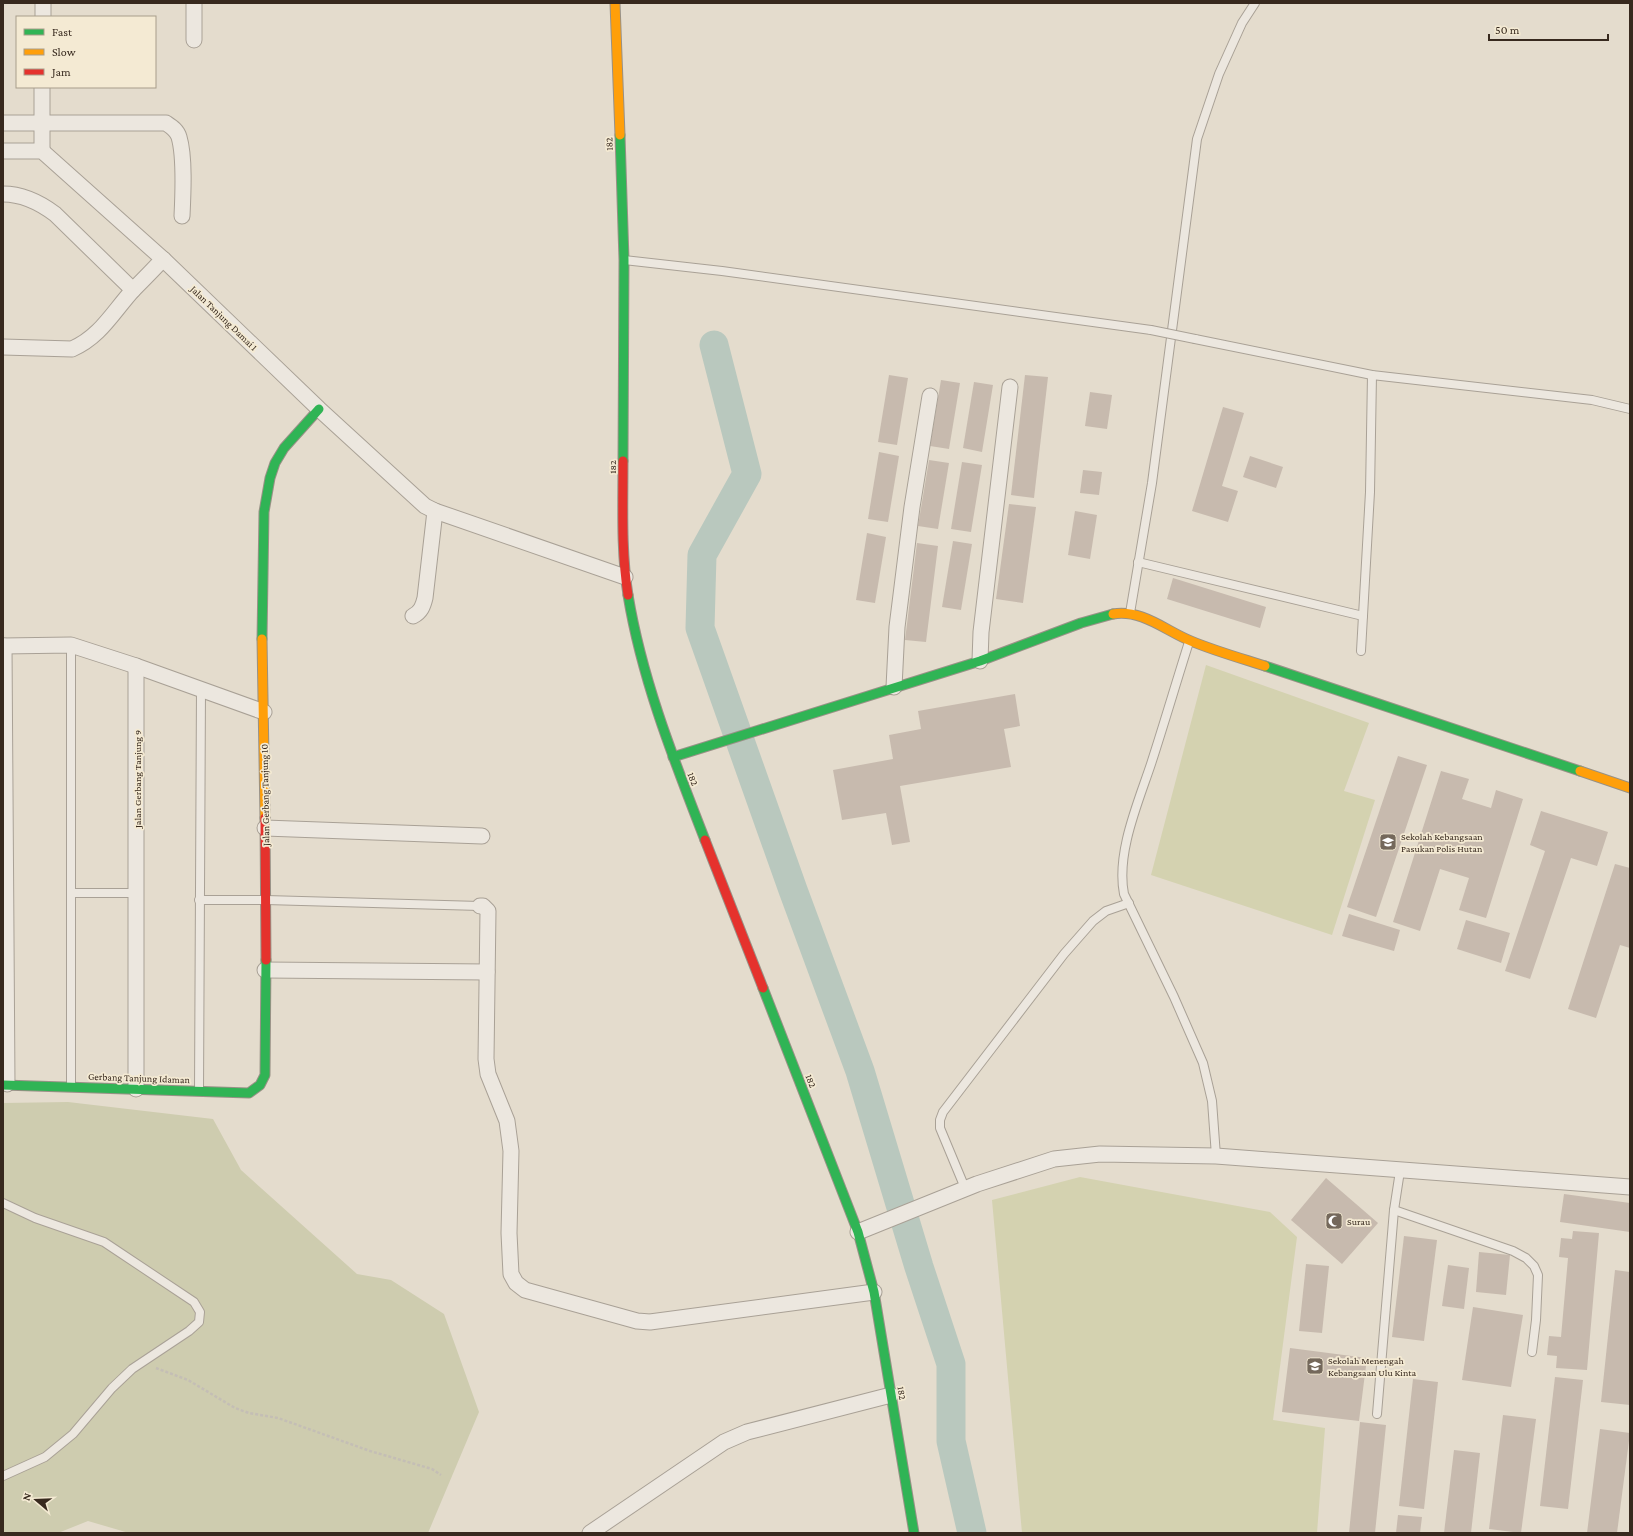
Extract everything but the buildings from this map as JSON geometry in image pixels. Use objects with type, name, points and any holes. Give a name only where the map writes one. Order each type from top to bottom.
[{"type":"street","points":[[43,3],[43,16]]},
{"type":"street","points":[[194,3],[194,40]]},
{"type":"street","name":"182","points":[[614,3],[624,260],[623,532],[625,577],[632,619],[658,717],[858,1232],[874,1292],[914,1533]]},
{"type":"street","points":[[3,151],[42,151],[42,88]]},
{"type":"street","points":[[3,123],[159,122],[166,124],[174,129],[179,137],[182,162],[182,216]]},
{"type":"street","name":"Jalan Tanjung Damai 1","points":[[42,151],[163,259],[415,499],[436,511],[625,577]]},
{"type":"street","points":[[3,194],[27,197],[49,209],[133,290]]},
{"type":"street","points":[[3,347],[72,349],[82,345],[92,338],[133,290],[163,259]]},
{"type":"street","points":[[980,661],[981,632],[1010,387]]},
{"type":"street","points":[[894,687],[894,664],[898,619],[912,507],[930,396]]},
{"type":"street","name":"Jalan Gerbang Tanjung 10","points":[[265,1075],[264,970],[266,900],[262,620],[264,512],[270,478],[275,464],[284,448],[319,409]]},
{"type":"street","points":[[413,616],[418,614],[423,607],[425,598],[436,511]]},
{"type":"street","points":[[673,757],[980,661],[1080,624],[1120,613],[1130,614],[1162,625],[1190,641],[1630,788]]},
{"type":"street","points":[[5,1084],[3,646],[71,645],[136,666],[264,712]]},
{"type":"street","name":"Jalan Gerbang Tanjung 9","points":[[136,666],[138,893],[136,1089]]},
{"type":"street","points":[[265,828],[482,836]]},
{"type":"street","points":[[480,906],[483,906],[488,911],[486,1059],[488,1074],[507,1121],[511,1151],[508,1233],[511,1274],[516,1283],[525,1290],[636,1321],[650,1322],[874,1292]]},
{"type":"street","points":[[264,970],[487,972]]},
{"type":"street","name":"Gerbang Tanjung Idaman","points":[[5,1084],[249,1093],[260,1085],[265,1075]]},
{"type":"street","points":[[858,1232],[965,1188],[1054,1160],[1100,1154],[1216,1156],[1400,1171],[1630,1187]]},
{"type":"street","points":[[590,1533],[724,1442],[747,1432],[891,1395]]},
{"type":"lane","points":[[1130,614],[1152,483],[1197,139],[1219,74],[1242,23],[1255,3]]},
{"type":"lane","points":[[624,260],[722,271],[1151,330],[1372,375],[1592,400],[1630,409]]},
{"type":"lane","points":[[1361,651],[1370,492],[1372,375]]},
{"type":"lane","points":[[1138,562],[1363,616]]},
{"type":"lane","points":[[1190,641],[1134,817],[1123,861],[1121,878],[1124,894],[1174,997],[1203,1063],[1212,1101],[1216,1156]]},
{"type":"lane","points":[[71,645],[71,1087]]},
{"type":"lane","points":[[199,1091],[201,689]]},
{"type":"lane","points":[[72,893],[138,893]]},
{"type":"lane","points":[[199,900],[266,900],[480,906]]},
{"type":"lane","points":[[965,1188],[940,1128],[940,1120],[943,1112],[1064,954],[1093,921],[1106,911],[1129,903]]},
{"type":"lane","points":[[1377,1414],[1394,1210],[1400,1171]]},
{"type":"lane","points":[[3,1203],[35,1218],[104,1242],[194,1302],[200,1312],[198,1322],[189,1331],[132,1369],[112,1388],[73,1434],[45,1457],[3,1476]]},
{"type":"lane","points":[[1394,1210],[1513,1251],[1526,1258],[1534,1266],[1538,1275],[1536,1320],[1532,1352]]},
{"type":"path","points":[[132,1369],[152,1366],[167,1371],[188,1380],[236,1408],[249,1413],[278,1418],[370,1451],[432,1469],[441,1475]]},
{"type":"shaded area","points":[[1206,665],[1369,723],[1344,791],[1375,800],[1332,935],[1151,875]]},
{"type":"shaded area","points":[[68,1102],[213,1119],[241,1170],[357,1274],[391,1280],[444,1314],[479,1412],[428,1533],[129,1533],[88,1521],[58,1533],[3,1533],[3,1103]]},
{"type":"shaded area","points":[[1080,1177],[1270,1212],[1297,1237],[1273,1420],[1325,1428],[1317,1533],[1022,1533],[992,1200]]},
{"type":"waterway","points":[[714,345],[747,474],[702,555],[700,628],[793,890],[860,1071],[919,1267],[951,1364],[951,1441],[972,1533]]},
{"type":"traffic: fast","points":[[620,135],[624,260],[623,461]]},
{"type":"traffic: fast","points":[[262,639],[264,512],[270,478],[275,463],[284,448],[319,409]]},
{"type":"traffic: fast","points":[[628,595],[634,627],[650,689],[705,840]]},
{"type":"traffic: fast","points":[[673,757],[980,661],[1081,623],[1113,614]]},
{"type":"traffic: fast","points":[[1265,666],[1580,771]]},
{"type":"traffic: fast","points":[[3,1085],[249,1093],[260,1085],[265,1075],[266,960]]},
{"type":"traffic: fast","points":[[763,988],[858,1232],[874,1292],[914,1533]]},
{"type":"traffic: slow","points":[[615,3],[620,135]]},
{"type":"traffic: slow","points":[[1113,614],[1124,613],[1144,618],[1200,645],[1265,666]]},
{"type":"traffic: slow","points":[[262,639],[265,818]]},
{"type":"traffic: slow","points":[[1580,771],[1630,788]]},
{"type":"traffic: jam","points":[[623,461],[623,545],[628,595]]},
{"type":"traffic: jam","points":[[265,818],[266,960]]},
{"type":"traffic: jam","points":[[705,840],[763,988]]},
{"type":"place","name":"Sekolah Kebangsaan Pasukan Polis Hutan","points":[[1388,842]]},
{"type":"place","name":"Surau","points":[[1334,1221]]},
{"type":"place","name":"Sekolah Menengah Kebangsaan Ulu Kinta","points":[[1315,1366]]}]
